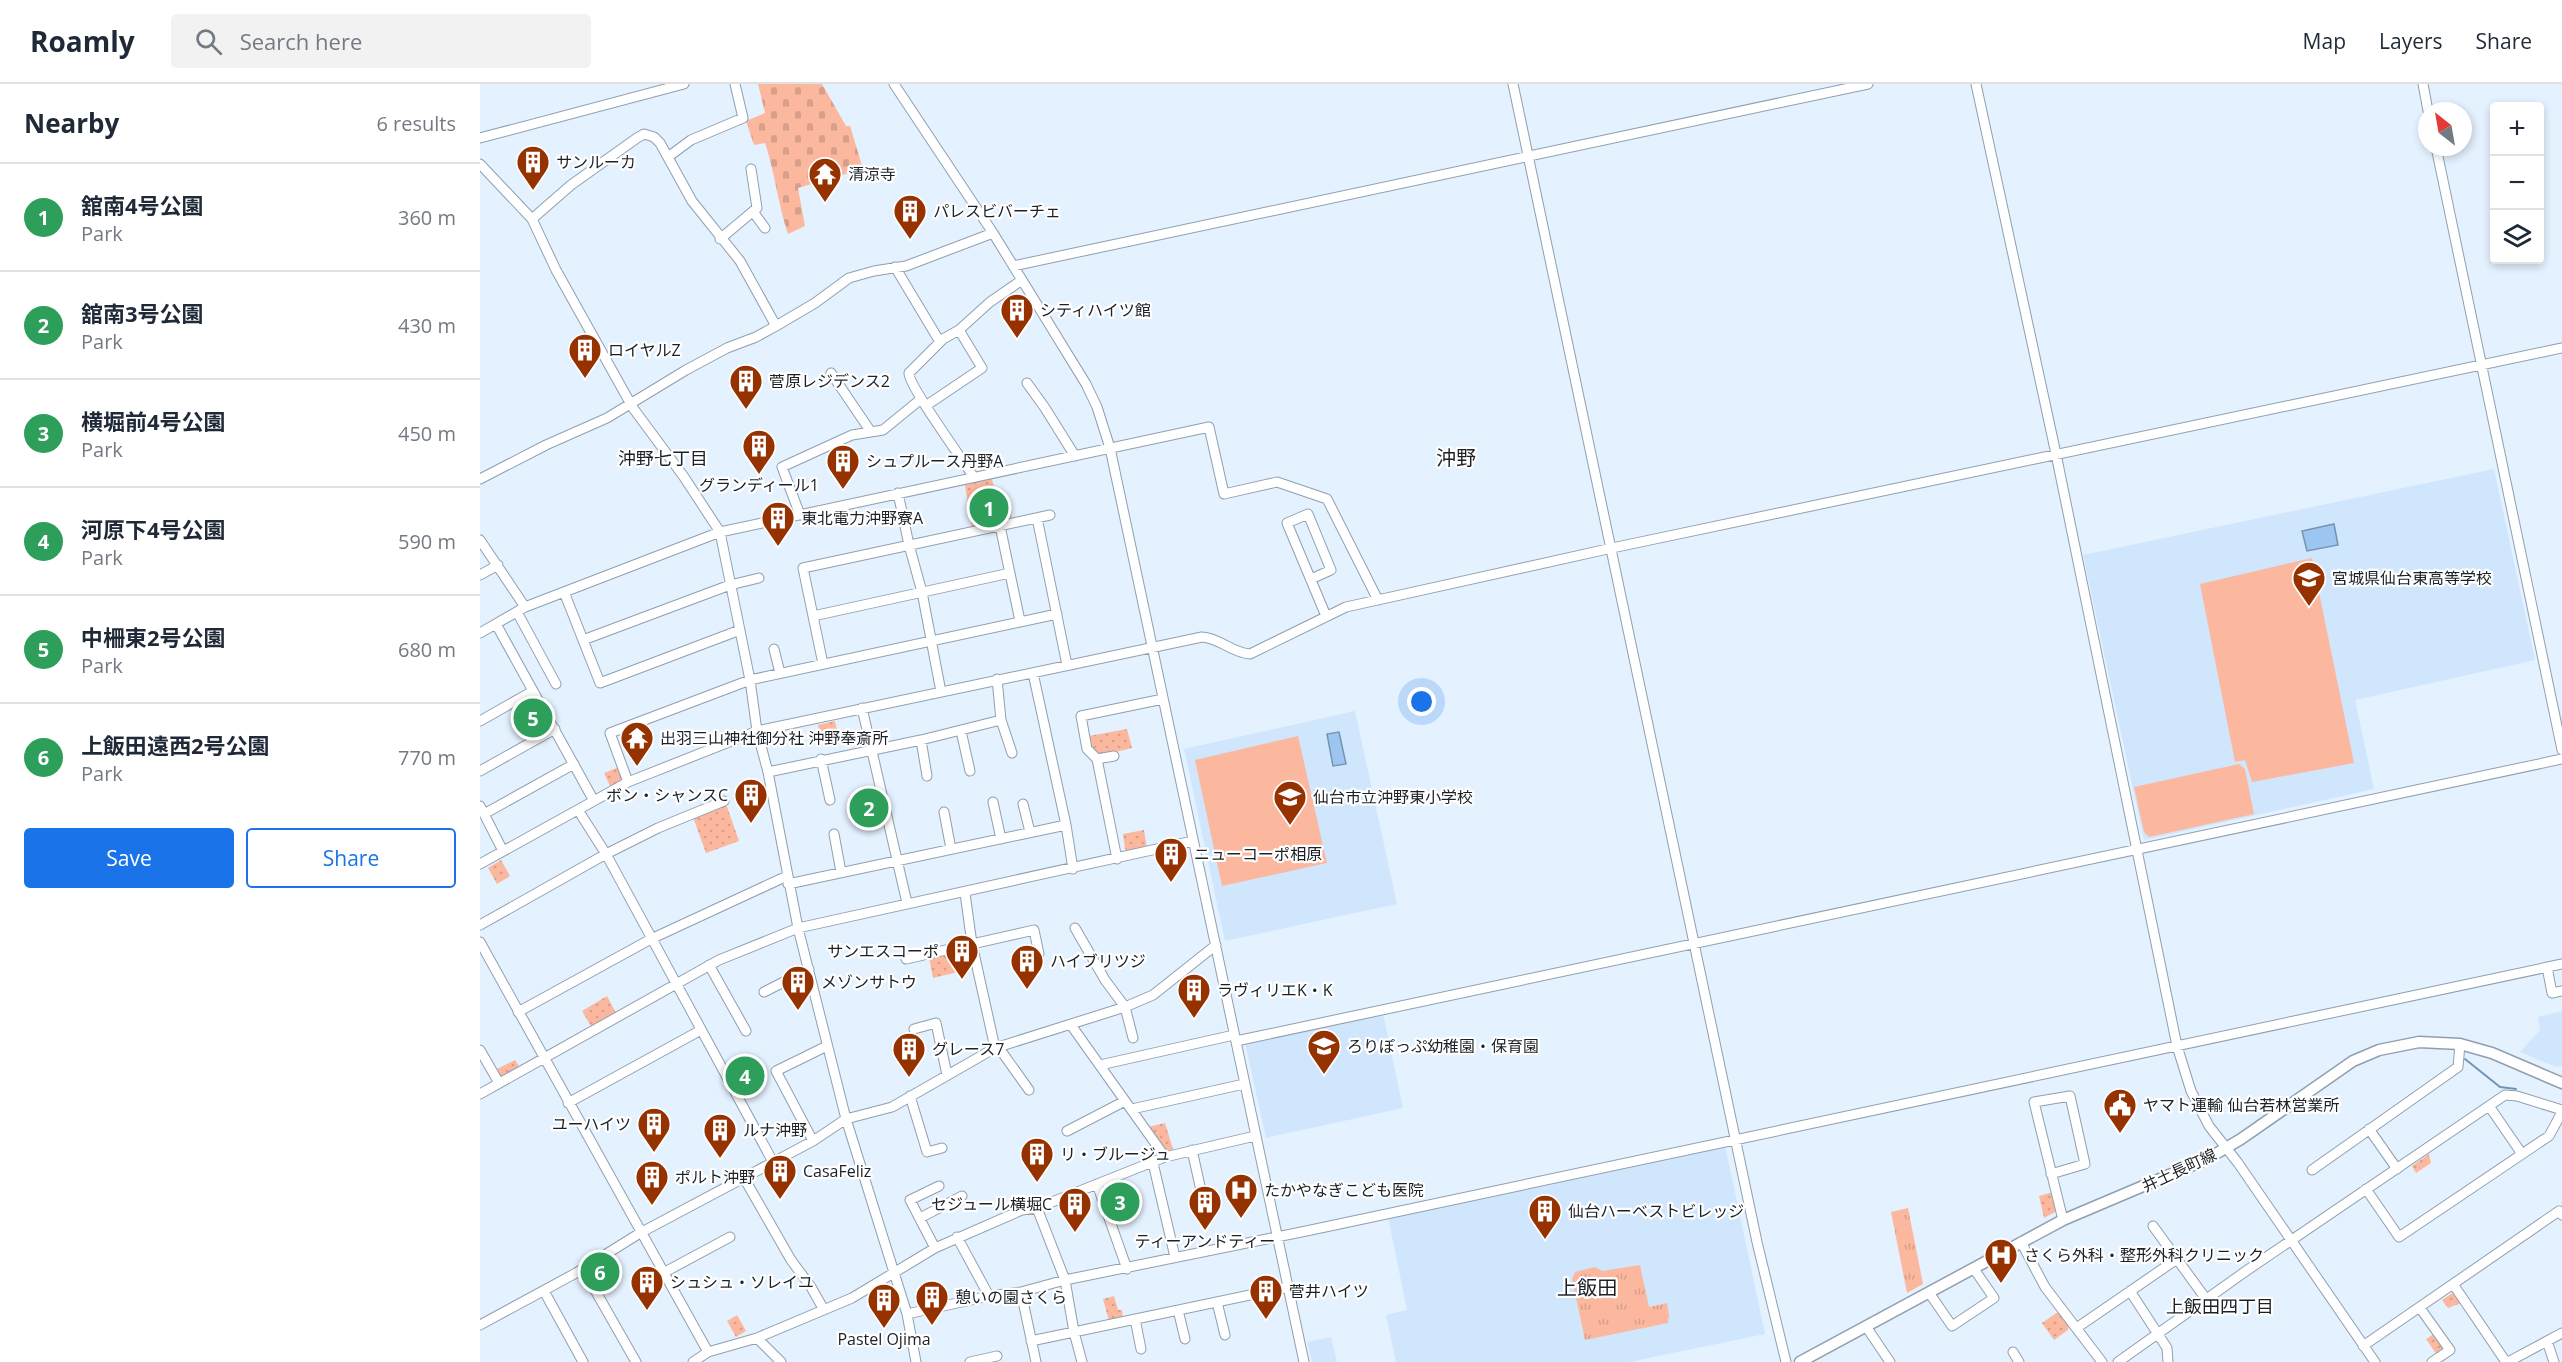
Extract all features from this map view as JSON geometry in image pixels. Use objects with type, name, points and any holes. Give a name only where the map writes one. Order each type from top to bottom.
[{"type":"main road","name":"井土長町線","points":[[1800,1362],[1930,1294],[2063,1220],[2192,1166],[2226,1148],[2367,1054],[2390,1046],[2419,1042],[2460,1044],[2492,1053],[2562,1083]]},
{"type":"street","points":[[480,138],[684,84]]},
{"type":"street","points":[[668,158],[691,140],[743,118],[735,84]]},
{"type":"street","points":[[894,84],[993,233],[1086,384],[1110,448],[1304,1362]]},
{"type":"street","points":[[1513,84],[1757,1242],[1786,1362]]},
{"type":"street","points":[[1013,266],[1868,84]]},
{"type":"street","points":[[1976,84],[2056,454],[2177,1046],[2191,1092],[2210,1126],[2292,1240],[2375,1362]]},
{"type":"street","points":[[2423,84],[2426,102]]},
{"type":"street","points":[[532,219],[572,185],[644,134],[654,137],[692,201],[720,239],[740,261],[776,326]]},
{"type":"street","points":[[2438,156],[2562,750]]},
{"type":"street","points":[[480,164],[532,219],[555,270],[631,405],[720,532],[750,680],[757,731],[768,772],[798,928],[846,1119],[892,1273],[907,1314],[916,1362]]},
{"type":"street","points":[[720,239],[754,213],[757,208],[751,169]]},
{"type":"street","points":[[754,213],[765,228]]},
{"type":"street","points":[[480,479],[631,405],[686,370],[787,320],[849,279],[873,271],[906,266],[993,233]]},
{"type":"street","points":[[895,267],[940,342]]},
{"type":"street","points":[[973,476],[909,378],[909,373],[940,342],[959,330],[990,302],[1022,280]]},
{"type":"street","points":[[801,514],[782,467],[852,435],[887,428],[924,402],[982,368],[959,330]]},
{"type":"street","points":[[480,864],[628,782],[757,731],[1152,646],[1210,638],[1240,654],[1250,654],[1346,607],[1612,548],[2562,348]]},
{"type":"street","points":[[831,373],[871,432]]},
{"type":"street","points":[[1027,383],[1075,456]]},
{"type":"street","points":[[480,633],[521,610],[720,532],[973,476],[1209,428],[1224,494],[1277,482],[1327,499],[1378,600]]},
{"type":"street","points":[[898,493],[922,592],[941,692]]},
{"type":"street","points":[[1311,579],[1331,570],[1308,514],[1287,523],[1326,616]]},
{"type":"street","points":[[823,664],[803,568],[1050,515]]},
{"type":"street","points":[[1037,518],[1067,665]]},
{"type":"street","points":[[1000,526],[1020,621]]},
{"type":"street","points":[[480,540],[498,565],[556,684]]},
{"type":"street","points":[[480,575],[498,565]]},
{"type":"street","points":[[813,616],[1010,573]]},
{"type":"street","points":[[584,640],[730,585],[759,578]]},
{"type":"street","points":[[564,592],[600,683],[740,630]]},
{"type":"street","points":[[628,782],[610,733],[750,680],[1057,614]]},
{"type":"street","points":[[496,624],[594,801]]},
{"type":"street","points":[[774,649],[780,673]]},
{"type":"street","points":[[1033,673],[1066,825],[1073,869]]},
{"type":"street","points":[[997,679],[1001,720],[1012,753]]},
{"type":"street","points":[[480,721],[533,692]]},
{"type":"street","points":[[1117,859],[1097,759],[1087,749],[1081,716],[1163,699]]},
{"type":"street","points":[[862,708],[907,903]]},
{"type":"street","points":[[768,772],[821,759],[921,740],[1001,720]]},
{"type":"street","points":[[480,771],[555,729]]},
{"type":"street","points":[[961,731],[970,771]]},
{"type":"street","points":[[921,740],[927,776]]},
{"type":"street","points":[[1097,759],[1114,756]]},
{"type":"street","points":[[821,759],[830,800]]},
{"type":"street","points":[[1100,1065],[2562,759]]},
{"type":"street","points":[[503,851],[482,810],[574,764]]},
{"type":"street","points":[[480,925],[606,854],[658,828],[724,801]]},
{"type":"street","points":[[993,802],[1001,838]]},
{"type":"street","points":[[1023,804],[1030,832]]},
{"type":"street","points":[[578,810],[606,854],[773,1162]]},
{"type":"street","points":[[944,812],[951,849]]},
{"type":"street","points":[[518,1012],[651,939],[788,880],[841,872],[1066,825]]},
{"type":"street","points":[[834,834],[841,872]]},
{"type":"street","points":[[480,1094],[709,965],[798,928],[1193,841]]},
{"type":"street","points":[[965,893],[972,944],[997,1048],[1029,1090]]},
{"type":"street","points":[[1075,928],[1105,980],[1125,1007],[1133,1038]]},
{"type":"street","points":[[906,959],[1034,930],[1039,954]]},
{"type":"street","points":[[480,942],[708,1352]]},
{"type":"street","points":[[480,1325],[583,1269],[640,1233],[813,1141],[846,1119],[892,1107],[997,1048],[1125,1007],[1153,995],[1216,945]]},
{"type":"street","points":[[907,1314],[989,1296],[1021,1292],[1065,1280],[1127,1269],[2562,964]]},
{"type":"street","points":[[709,965],[746,1031]]},
{"type":"street","points":[[2547,967],[2552,993],[2562,991]]},
{"type":"street","points":[[764,992],[809,969]]},
{"type":"street","points":[[914,1029],[936,1023],[947,1076]]},
{"type":"street","points":[[1071,1024],[1165,1156]]},
{"type":"street","points":[[568,1103],[701,1030]]},
{"type":"street","points":[[2312,1170],[2458,1067],[2460,1044]]},
{"type":"street","points":[[813,1141],[776,1071],[827,1046]]},
{"type":"street","points":[[480,1050],[499,1083]]},
{"type":"street","points":[[1067,1131],[1129,1105],[1244,1084]]},
{"type":"street","points":[[2118,1362],[2206,1299],[2292,1240],[2505,1095],[2517,1096],[2562,1111],[2549,1136],[2399,1237],[2367,1189]]},
{"type":"street","points":[[910,1096],[927,1152],[942,1148]]},
{"type":"street","points":[[2050,1174],[2085,1164],[2070,1096],[2034,1102],[2050,1174],[2063,1220]]},
{"type":"street","points":[[2489,1106],[2522,1154]]},
{"type":"street","points":[[2369,1129],[2397,1169]]},
{"type":"street","points":[[694,1362],[708,1352],[757,1338],[852,1298],[934,1248],[1022,1210],[1037,1208],[1153,1163],[1165,1156],[1255,1136]]},
{"type":"street","points":[[1192,1150],[1202,1195]]},
{"type":"street","points":[[1153,1163],[1175,1257]]},
{"type":"street","points":[[744,1178],[791,1260],[811,1287],[824,1310]]},
{"type":"street","points":[[1097,1184],[1127,1269]]},
{"type":"street","points":[[934,1248],[910,1200],[939,1186]]},
{"type":"street","points":[[920,1218],[962,1197]]},
{"type":"street","points":[[1037,1208],[1065,1280],[1082,1362]]},
{"type":"street","points":[[2363,1346],[2559,1211],[2562,1215]]},
{"type":"street","points":[[2153,1226],[2206,1299]]},
{"type":"street","points":[[663,1273],[730,1237]]},
{"type":"street","points":[[957,1238],[989,1296]]},
{"type":"street","points":[[2021,1242],[2045,1287],[2102,1362]]},
{"type":"street","points":[[2078,1328],[2176,1259]]},
{"type":"street","points":[[583,1269],[636,1362]]},
{"type":"street","points":[[1930,1294],[1952,1326],[1994,1298],[1974,1269]]},
{"type":"street","points":[[2453,1284],[2507,1362],[2562,1334]]},
{"type":"street","points":[[1031,1341],[1288,1287]]},
{"type":"street","points":[[544,1291],[583,1362]]},
{"type":"street","points":[[1021,1292],[1036,1362]]},
{"type":"street","points":[[2130,1292],[2167,1348],[2168,1362]]},
{"type":"street","points":[[1217,1302],[1225,1335]]},
{"type":"street","points":[[2420,1308],[2450,1350],[2432,1362]]},
{"type":"street","points":[[1178,1311],[1185,1339]]},
{"type":"street","points":[[1135,1319],[1141,1348]]},
{"type":"street","points":[[1867,1328],[1890,1362]]},
{"type":"street","points":[[757,1338],[781,1362]]},
{"type":"street","points":[[2547,1341],[2554,1362]]},
{"type":"street","points":[[2013,1352],[2019,1362]]},
{"type":"street","points":[[970,1362],[997,1356]]},
{"type":"shaded area","name":"宮城県仙台東高等学校","points":[[2494,469],[2535,660],[2355,700],[2374,789],[2144,840],[2083,555]]},
{"type":"shaded area","name":"仙台市立沖野東小学校","points":[[1355,711],[1397,904],[1225,941],[1184,749]]},
{"type":"shaded area","points":[[2562,1011],[2562,1066],[2556,1067],[2520,1052],[2540,1030],[2538,1017]]},
{"type":"shaded area","name":"ろりぽっぷ幼稚園・保育園","points":[[1383,1013],[1403,1108],[1266,1138],[1245,1042]]},
{"type":"shaded area","name":"仙台ハーベストビレッジ","points":[[1725,1145],[1765,1334],[1629,1362],[1396,1362],[1386,1315],[1407,1310],[1388,1217]]},
{"type":"shaded area","points":[[1331,1337],[1337,1362],[1312,1362],[1307,1342]]},
{"type":"green space","points":[[758,84],[822,84],[846,126],[850,126],[863,169],[798,188],[805,226],[788,234],[765,143],[754,145],[746,121],[765,113]]},
{"type":"green space","points":[[992,479],[995,491],[1001,492],[1012,517],[972,527],[965,485]]},
{"type":"green space","points":[[2312,558],[2354,763],[2252,782],[2245,760],[2235,762],[2200,584]]},
{"type":"green space","points":[[532,697],[551,728],[532,739],[514,707]]},
{"type":"green space","points":[[835,721],[838,736],[822,740],[818,725]]},
{"type":"green space","points":[[1127,729],[1132,748],[1099,756],[1091,748],[1089,736]]},
{"type":"green space","points":[[1298,736],[1327,863],[1222,886],[1195,760]]},
{"type":"green space","points":[[2239,764],[2245,769],[2254,814],[2149,837],[2144,832],[2134,787]]},
{"type":"green space","points":[[619,767],[623,780],[610,786],[604,773]]},
{"type":"green space","points":[[876,786],[886,825],[861,829],[853,792]]},
{"type":"green space","points":[[726,804],[739,841],[706,853],[693,817]]},
{"type":"green space","points":[[1144,830],[1147,848],[1130,853],[1125,849],[1123,834]]},
{"type":"green space","points":[[501,860],[510,876],[497,884],[488,868]]},
{"type":"green space","points":[[954,952],[958,972],[933,978],[929,958]]},
{"type":"green space","points":[[803,978],[808,980],[810,994],[801,998],[791,983]]},
{"type":"green space","points":[[607,996],[616,1013],[592,1028],[582,1011]]},
{"type":"green space","points":[[515,1060],[519,1066],[499,1078],[495,1070]]},
{"type":"green space","points":[[747,1063],[757,1079],[752,1083],[756,1091],[748,1095],[733,1072]]},
{"type":"green space","points":[[1165,1123],[1173,1149],[1167,1152],[1148,1127]]},
{"type":"green space","points":[[2429,1154],[2431,1163],[2416,1173],[2412,1166]]},
{"type":"green space","points":[[1124,1179],[1136,1208],[1112,1217],[1103,1195],[1104,1187]]},
{"type":"green space","points":[[2053,1192],[2057,1206],[2055,1212],[2044,1218],[2039,1196]]},
{"type":"green space","points":[[1908,1208],[1923,1284],[1907,1293],[1891,1212]]},
{"type":"green space","points":[[603,1261],[612,1275],[595,1284],[588,1270]]},
{"type":"green space","points":[[1640,1265],[1649,1307],[1667,1303],[1670,1322],[1668,1316],[1668,1323],[1585,1340],[1572,1279],[1575,1272],[1595,1267],[1602,1271]]},
{"type":"green space","points":[[2454,1292],[2461,1303],[2448,1308],[2442,1300]]},
{"type":"green space","points":[[1114,1296],[1118,1310],[1122,1310],[1123,1318],[1109,1321],[1103,1299]]},
{"type":"green space","points":[[2058,1312],[2069,1325],[2068,1330],[2054,1340],[2042,1323]]},
{"type":"green space","points":[[737,1315],[746,1331],[736,1337],[727,1321]]},
{"type":"green space","points":[[2434,1334],[2446,1350],[2437,1355],[2426,1339]]},
{"type":"water","points":[[2334,524],[2338,545],[2307,551],[2302,531]]},
{"type":"water","points":[[1339,732],[1346,764],[1333,766],[1327,734]]},
{"type":"waterway","points":[[2465,1059],[2500,1087],[2516,1089]]},
{"type":"place","name":"サンルーカ","points":[[533,191]]},
{"type":"place","name":"清涼寺","points":[[825,203]]},
{"type":"place","name":"パレスビバーチェ","points":[[910,240]]},
{"type":"place","name":"シティハイツ館","points":[[1017,339]]},
{"type":"place","name":"ロイヤルZ","points":[[585,379]]},
{"type":"place","name":"菅原レジデンス2","points":[[746,410]]},
{"type":"place","name":"グランディール1","points":[[759,475]]},
{"type":"place","name":"シュプルース丹野A","points":[[843,490]]},
{"type":"place","name":"舘南4号公園","points":[[989,508]]},
{"type":"place","name":"東北電力沖野寮A","points":[[778,547]]},
{"type":"place","name":"宮城県仙台東高等学校","points":[[2309,607]]},
{"type":"place","name":"中柵東2号公園","points":[[533,718]]},
{"type":"place","name":"出羽三山神社御分社 沖野奉斎所","points":[[637,767]]},
{"type":"place","name":"舘南3号公園","points":[[869,808]]},
{"type":"place","name":"ボン・シャンスC","points":[[751,824]]},
{"type":"place","name":"仙台市立沖野東小学校","points":[[1290,826]]},
{"type":"place","name":"ニューコーポ相原","points":[[1171,883]]},
{"type":"place","name":"サンエスコーポ","points":[[962,980]]},
{"type":"place","name":"ハイブリツジ","points":[[1027,990]]},
{"type":"place","name":"メゾンサトウ","points":[[798,1011]]},
{"type":"place","name":"ラヴィリエK・K","points":[[1194,1019]]},
{"type":"place","name":"ろりぽっぷ幼稚園・保育園","points":[[1324,1075]]},
{"type":"place","name":"河原下4号公園","points":[[745,1076]]},
{"type":"place","name":"グレース7","points":[[909,1078]]},
{"type":"place","name":"ヤマト運輸 仙台若林営業所","points":[[2120,1134]]},
{"type":"place","name":"ユーハイツ","points":[[654,1153]]},
{"type":"place","name":"ルナ沖野","points":[[720,1159]]},
{"type":"place","name":"リ・ブルージュ","points":[[1037,1183]]},
{"type":"place","name":"CasaFeliz","points":[[780,1200]]},
{"type":"place","name":"横堀前4号公園","points":[[1120,1202]]},
{"type":"place","name":"ポルト沖野","points":[[652,1206]]},
{"type":"place","name":"たかやなぎこども医院","points":[[1241,1219]]},
{"type":"place","name":"ティーアンドティー","points":[[1205,1231]]},
{"type":"place","name":"セジュール横堀C","points":[[1075,1233]]},
{"type":"place","name":"仙台ハーベストビレッジ","points":[[1545,1240]]},
{"type":"place","name":"上飯田遠西2号公園","points":[[600,1272]]},
{"type":"place","name":"さくら外科・整形外科クリニック","points":[[2001,1284]]},
{"type":"place","name":"シュシュ・ソレイユ","points":[[647,1311]]},
{"type":"place","name":"菅井ハイツ","points":[[1266,1320]]},
{"type":"place","name":"憩いの園さくら","points":[[932,1326]]},
{"type":"place","name":"Pastel Ojima","points":[[884,1329]]},
{"type":"district","name":"沖野","points":[[1456,458]]},
{"type":"district","name":"沖野七丁目","points":[[663,459]]},
{"type":"district","name":"上飯田","points":[[1587,1288]]},
{"type":"district","name":"上飯田四丁目","points":[[2220,1307]]}]
